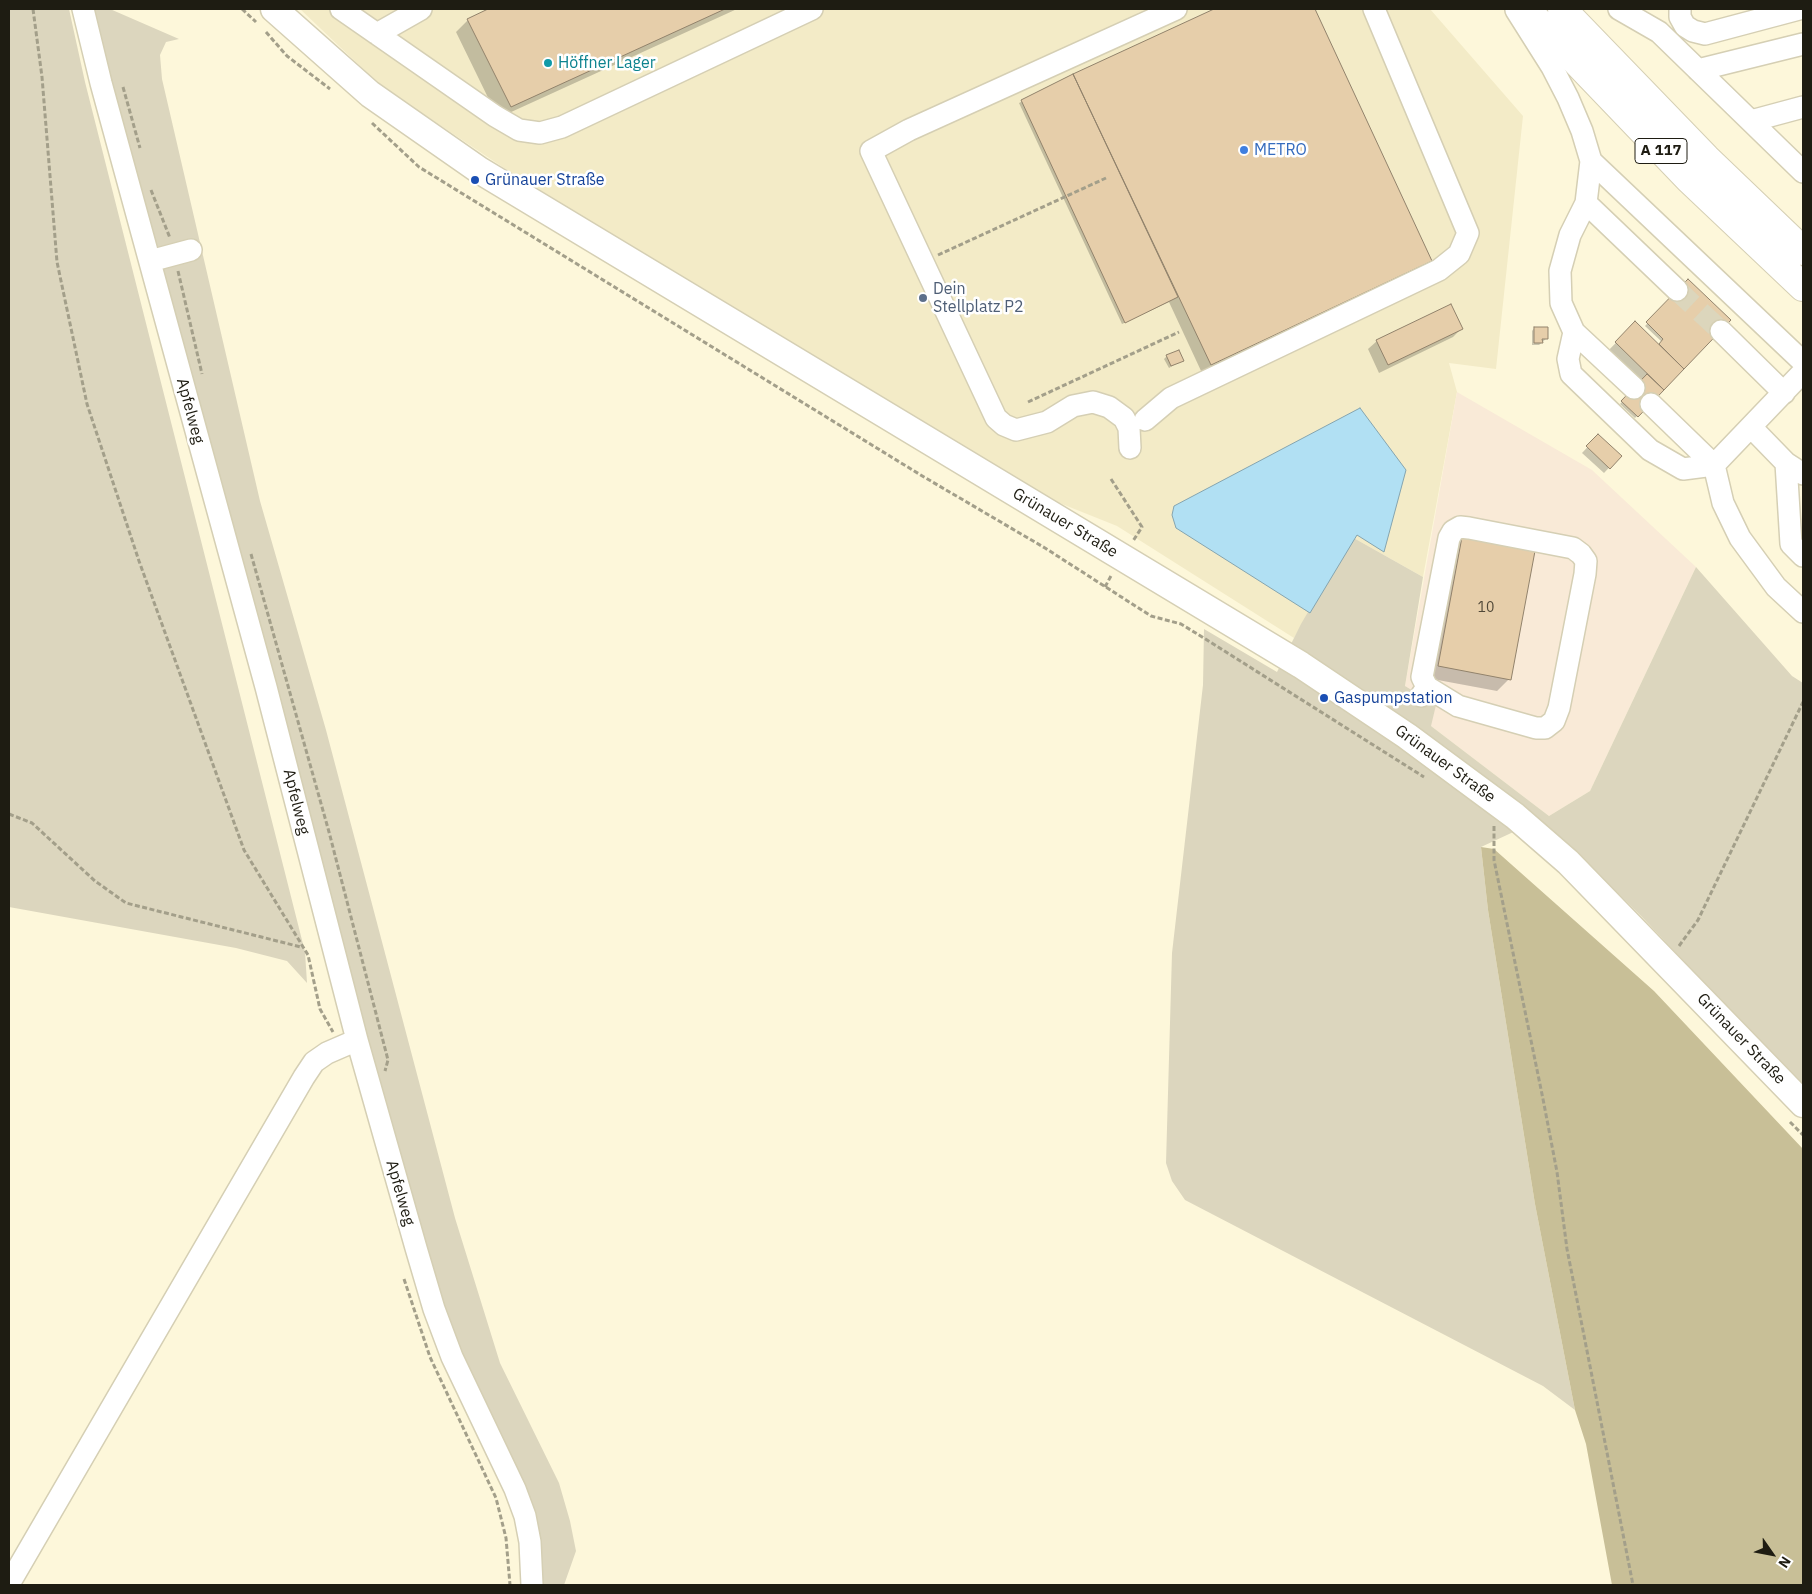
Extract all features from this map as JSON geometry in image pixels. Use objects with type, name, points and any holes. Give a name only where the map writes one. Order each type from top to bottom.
[{"type":"highway","name":"A 117","points":[[1526,9],[1689,179],[1803,287]]},
{"type":"highway","name":"A 117","points":[[1562,9],[1706,158],[1803,251]]},
{"type":"main road","name":"Grünauer Straße","points":[[266,21],[479,170],[1308,669],[1373,711],[1498,812],[1562,856],[1803,1104]]},
{"type":"street","name":"Apfelweg","points":[[83,9],[100,83],[266,687],[357,1040],[434,1309],[452,1357],[515,1488],[525,1516],[530,1542],[532,1585]]},
{"type":"street","points":[[341,9],[496,116],[520,130],[540,133],[562,127],[812,9]]},
{"type":"street","points":[[377,34],[420,9]]},
{"type":"street","points":[[1130,448],[1129,428],[1124,418],[1108,407],[1093,402],[1073,406],[1046,422],[1016,430],[1004,425],[996,418],[871,151],[909,130],[1176,9]]},
{"type":"street","points":[[1146,420],[1171,398],[1439,270],[1458,254],[1468,233],[1374,9]]},
{"type":"street","points":[[1516,9],[1552,67],[1568,98],[1582,131],[1591,161],[1586,204],[1570,235],[1560,271],[1561,303],[1574,332],[1634,388]]},
{"type":"street","points":[[1619,9],[1659,32],[1803,171]]},
{"type":"street","points":[[1680,9],[1680,16],[1685,26],[1693,32],[1705,34],[1799,9]]},
{"type":"street","points":[[1698,70],[1803,44]]},
{"type":"street","points":[[1750,121],[1803,107]]},
{"type":"street","points":[[1591,161],[1803,362]]},
{"type":"street","points":[[1586,204],[1677,290]]},
{"type":"street","points":[[150,262],[191,250]]},
{"type":"street","points":[[1721,331],[1784,392]]},
{"type":"street","points":[[1574,332],[1568,359],[1571,374],[1650,450],[1683,469],[1714,465],[1803,372]]},
{"type":"street","points":[[1651,404],[1714,465],[1723,503],[1740,538],[1776,587],[1803,612]]},
{"type":"street","points":[[1750,427],[1795,468],[1791,544],[1803,556]]},
{"type":"street","points":[[1460,527],[1469,528],[1573,548],[1581,554],[1586,562],[1585,574],[1560,708],[1554,722],[1545,728],[1536,728],[1458,706],[1424,691],[1422,677],[1449,538],[1453,531],[1460,527]]},
{"type":"street","points":[[9,1584],[304,1077],[314,1062],[327,1053],[357,1040]]},
{"type":"path","points":[[33,9],[42,77],[57,262],[87,404],[139,561],[244,850],[301,947],[308,955],[320,1009]]},
{"type":"path","points":[[242,9],[266,21],[287,56],[332,90]]},
{"type":"path","points":[[368,120],[419,167],[924,477],[1045,548],[1151,616],[1181,624],[1199,634],[1426,778]]},
{"type":"path","points":[[924,262],[1106,178]]},
{"type":"path","points":[[1028,402],[1179,332]]},
{"type":"path","points":[[1679,946],[1698,920],[1803,702]]},
{"type":"path","points":[[1498,812],[1494,860],[1557,1172],[1567,1249],[1632,1585]]},
{"type":"path","points":[[9,814],[32,823],[95,881],[126,903],[301,947]]},
{"type":"shaded area","points":[[9,9],[69,9],[85,82],[305,952],[307,983],[287,961],[236,948],[9,907]]},
{"type":"shaded area","points":[[91,9],[110,9],[179,39],[166,42],[160,55],[162,79],[260,501],[326,730],[455,1218],[500,1363],[559,1483],[570,1521],[576,1551],[564,1585],[541,1585],[541,1539],[535,1512],[486,1411],[433,1280],[364,1037]]},
{"type":"shaded area","points":[[300,9],[1430,9],[1523,116],[1496,369],[1449,363],[1457,392],[1423,577],[1352,537],[1294,638],[1117,526],[1052,500],[516,176],[380,85]]},
{"type":"shaded area","name":"Gaspumpstation","points":[[1457,392],[1592,470],[1696,567],[1590,791],[1549,816],[1431,726],[1405,686]]},
{"type":"shaded area","points":[[1352,537],[1423,577],[1405,686],[1436,705],[1431,726],[1549,816],[1590,791],[1696,567],[1792,676],[1803,683],[1803,1088],[1642,917],[1590,866],[1535,822],[1481,847],[1488,910],[1535,1204],[1575,1410],[1543,1386],[1185,1200],[1172,1181],[1166,1163],[1172,953],[1203,685],[1204,629],[1277,672],[1301,624]]},
{"type":"shaded area","points":[[1481,847],[1494,849],[1654,991],[1803,1149],[1803,1585],[1612,1585],[1586,1444],[1575,1410],[1535,1204],[1488,910]]},
{"type":"water","points":[[1360,408],[1406,470],[1384,552],[1357,535],[1310,613],[1176,528],[1172,515],[1174,506]]},
{"type":"building","name":"Höffner Lager","points":[[488,9],[725,9],[511,107],[467,19]]},
{"type":"building","name":"METRO","points":[[1214,9],[1315,9],[1432,261],[1211,365],[1073,74]]},
{"type":"building","points":[[1073,74],[1178,297],[1125,323],[1021,100]]},
{"type":"building","points":[[1688,279],[1731,320],[1684,369],[1659,344],[1663,339],[1646,322]]},
{"type":"building","points":[[1451,304],[1463,329],[1388,365],[1376,340]]},
{"type":"building","points":[[1635,321],[1684,369],[1664,390],[1615,342]]},
{"type":"building","points":[[1534,327],[1548,327],[1548,339],[1542,339],[1543,343],[1534,343]]},
{"type":"building","points":[[1179,350],[1184,361],[1171,366],[1166,355]]},
{"type":"building","points":[[1647,374],[1664,390],[1638,417],[1621,401]]},
{"type":"building","points":[[1598,434],[1622,456],[1610,469],[1586,446]]},
{"type":"building","points":[[1462,537],[1535,551],[1511,680],[1438,666]]},
{"type":"tunnel","points":[[1677,290],[1721,331]]},
{"type":"place","name":"Höffner Lager","points":[[548,63]]},
{"type":"place","name":"METRO","points":[[1244,150]]},
{"type":"place","name":"Grünauer Straße","points":[[475,180]]},
{"type":"place","name":"Dein Stellplatz P2","points":[[923,298]]},
{"type":"place","name":"Gaspumpstation","points":[[1324,698]]}]
